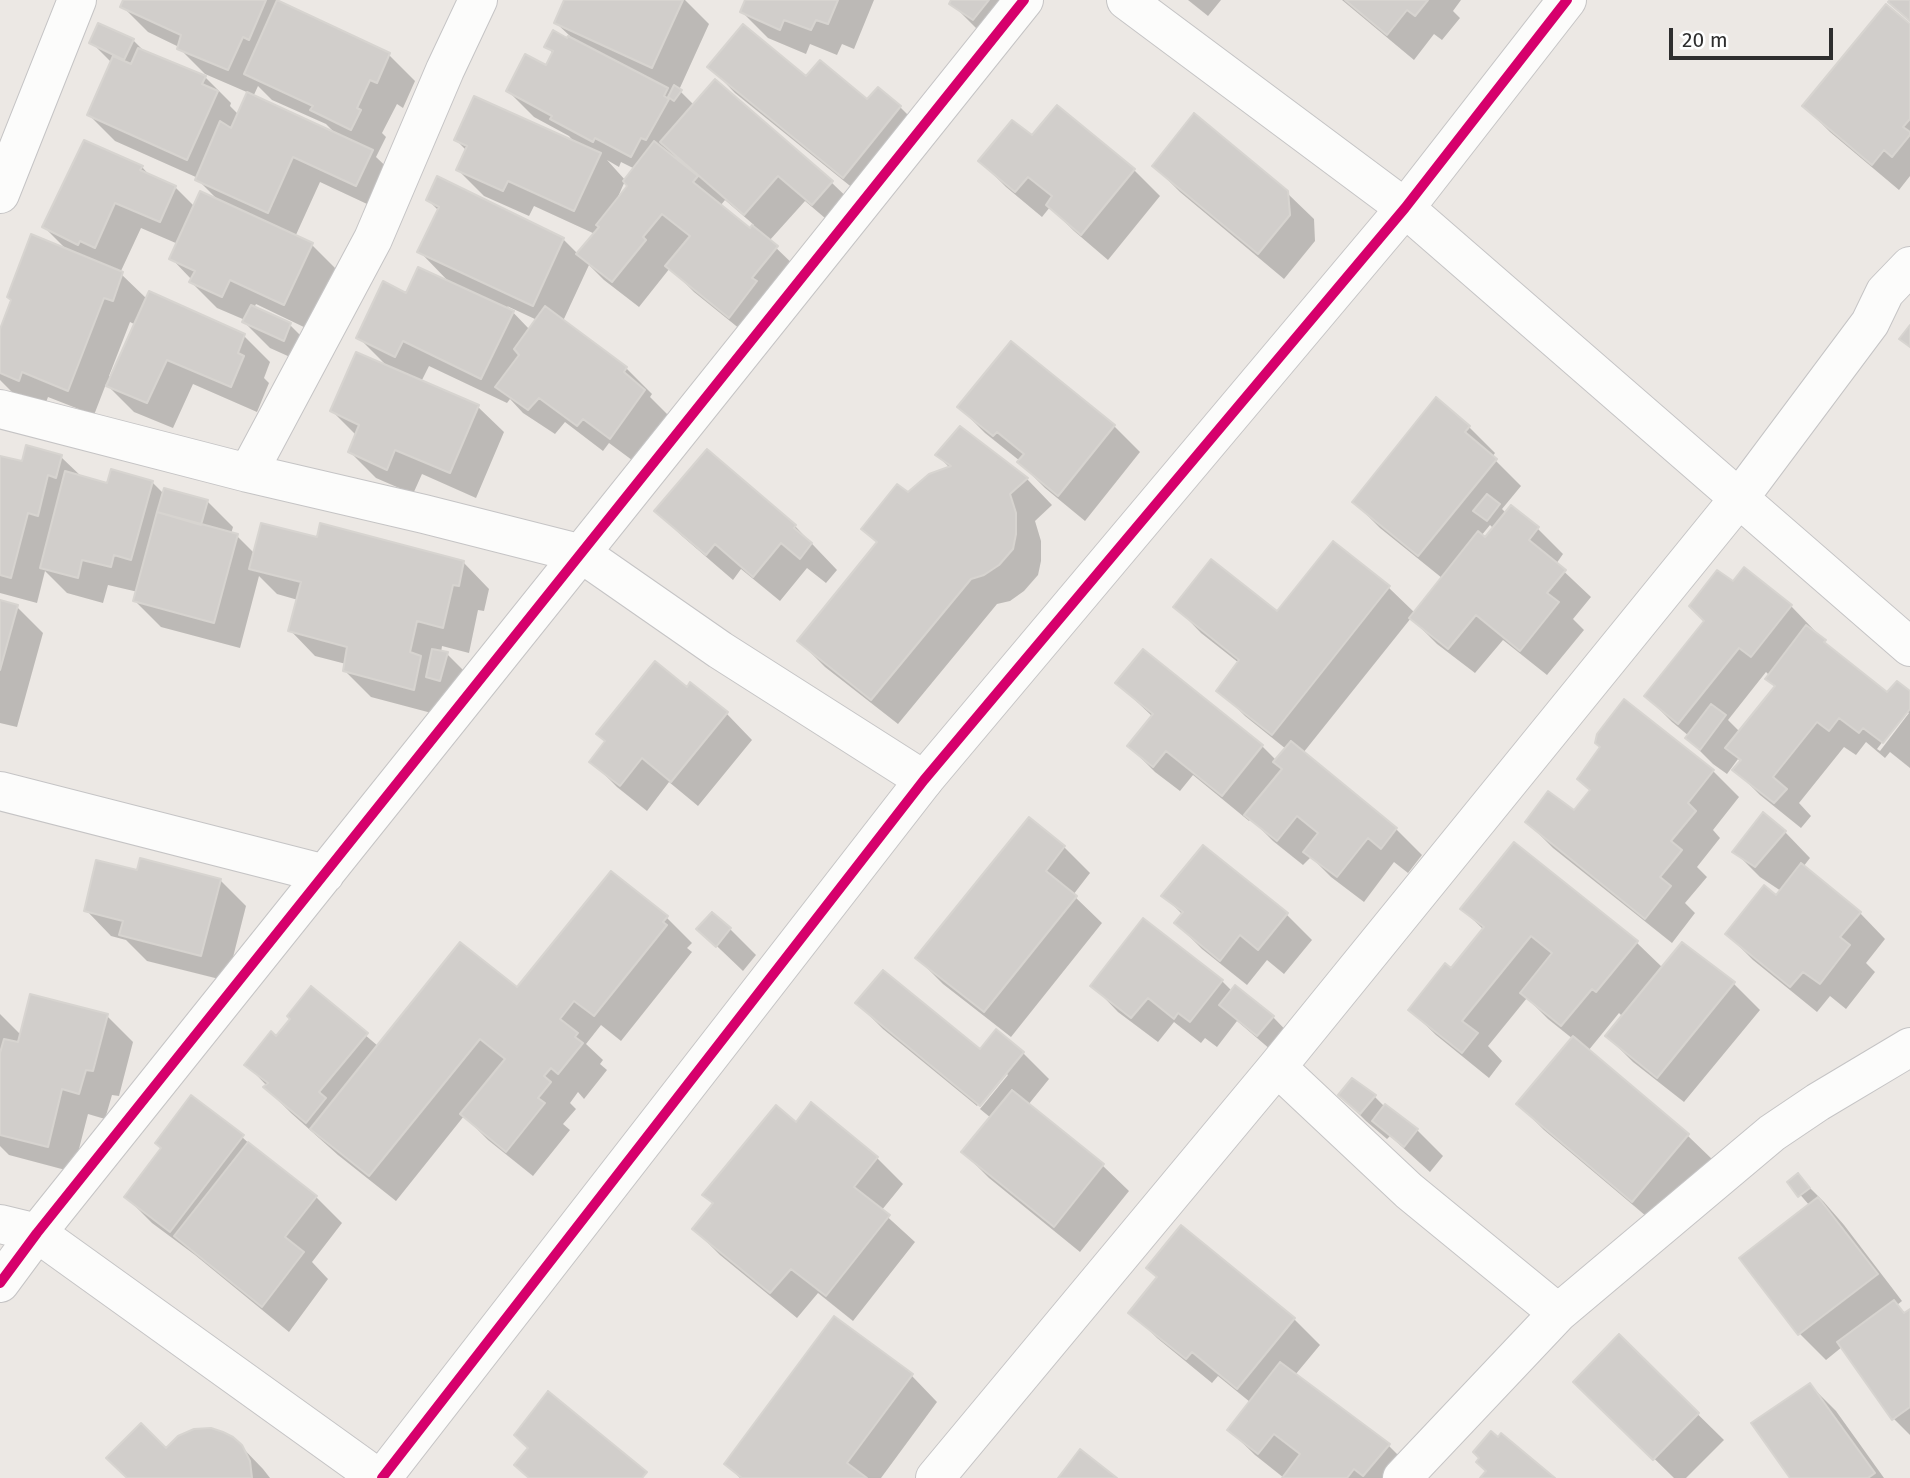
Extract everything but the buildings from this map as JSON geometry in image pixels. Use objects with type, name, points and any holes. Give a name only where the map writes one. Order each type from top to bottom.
[{"type":"street","points":[[0,194],[77,0]]},
{"type":"street","points":[[248,473],[373,239],[478,0]]},
{"type":"street","points":[[0,1283],[37,1233],[1024,0]]},
{"type":"street","points":[[1126,0],[1405,208],[1910,647]]},
{"type":"street","points":[[0,1224],[37,1233],[380,1478],[925,780],[1405,208],[1567,0]]},
{"type":"street","points":[[935,1478],[1277,1067],[1740,497],[1870,323],[1885,292],[1910,266]]},
{"type":"street","points":[[0,409],[248,473],[582,554],[720,650],[925,780]]},
{"type":"street","points":[[0,791],[325,874]]},
{"type":"street","points":[[1402,1478],[1558,1313],[1772,1133],[1910,1047]]},
{"type":"street","points":[[1277,1067],[1409,1191],[1558,1313]]},
{"type":"cycle path","points":[[0,1283],[37,1233],[1024,0]]},
{"type":"cycle path","points":[[382,1478],[924,780],[1405,208],[1567,0]]}]
